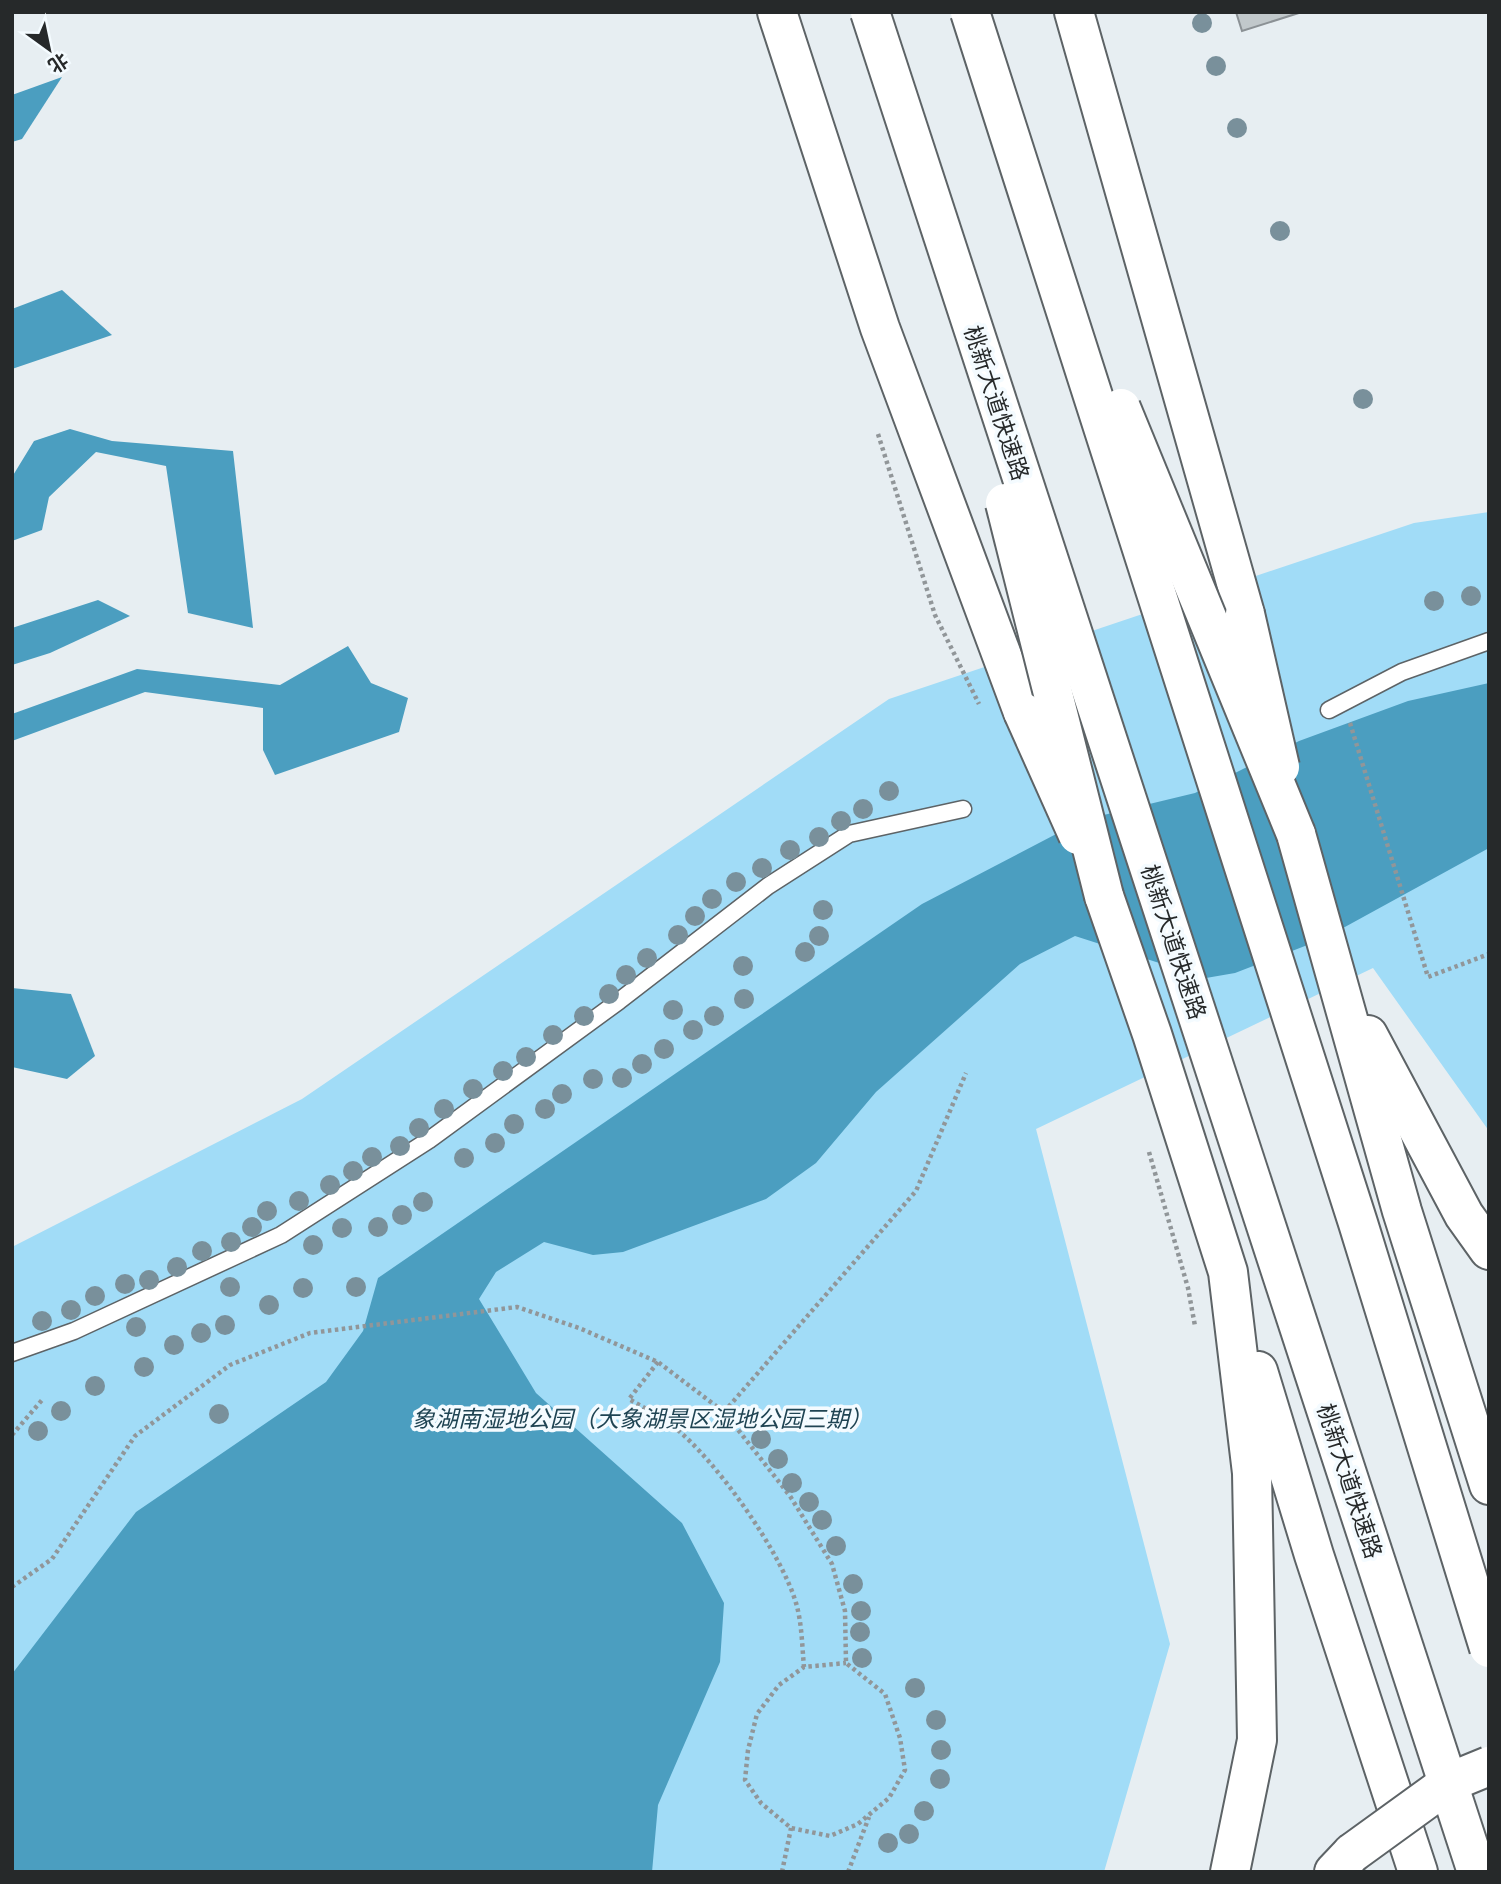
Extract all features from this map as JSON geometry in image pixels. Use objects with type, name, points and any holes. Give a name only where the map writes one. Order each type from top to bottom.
[{"type":"main road","points":[[777,12],[880,328],[1023,712],[1104,895],[1152,1034],[1314,1555],[1418,1872]]},
{"type":"main road","name":"桃新大道快速路","points":[[870,12],[1477,1872]]},
{"type":"main road","points":[[970,12],[1350,1196],[1489,1648]]},
{"type":"main road","points":[[1074,12],[1245,614],[1296,834],[1332,967],[1402,1211],[1489,1485]]},
{"type":"main road","points":[[1013,144],[1296,834]]},
{"type":"main road","points":[[921,172],[1104,895]]},
{"type":"main road","points":[[1332,967],[1464,1216],[1489,1250]]},
{"type":"main road","points":[[1228,1272],[1252,1473],[1257,1740],[1230,1872]]},
{"type":"main road","points":[[1334,1872],[1352,1853],[1450,1782],[1489,1766]]},
{"type":"lane","points":[[1329,710],[1402,672],[1489,641]]},
{"type":"lane","points":[[12,1353],[74,1331],[281,1235],[429,1140],[620,1001],[768,886],[849,834],[963,809]]},
{"type":"path","points":[[878,432],[935,615],[984,714]]},
{"type":"path","points":[[1344,702],[1428,977],[1489,954]]},
{"type":"path","points":[[724,1412],[916,1191],[966,1073]]},
{"type":"path","points":[[1146,1140],[1188,1288],[1196,1328]]},
{"type":"path","points":[[12,1587],[52,1559],[135,1436],[230,1365],[310,1333],[517,1307],[579,1328],[658,1362],[724,1412],[790,1496],[832,1564],[845,1611],[846,1663]]},
{"type":"path","points":[[658,1362],[629,1399],[675,1427],[733,1491],[786,1574],[797,1605],[804,1667]]},
{"type":"path","points":[[12,1434],[42,1400]]},
{"type":"path","points":[[846,1663],[885,1694],[900,1738],[905,1770],[890,1798],[858,1824],[830,1836],[791,1828],[761,1804],[745,1780],[748,1750],[757,1714],[779,1685],[804,1667],[846,1663]]},
{"type":"path","points":[[848,1872],[870,1815]]},
{"type":"path","points":[[782,1872],[791,1828]]},
{"type":"green space","name":"象湖南湿地公园（大象湖景区湿地公园三期）","points":[[1489,512],[1489,1131],[1373,968],[1036,1129],[1170,1644],[1104,1872],[12,1872],[12,1247],[302,1099],[889,699],[1414,523]]},
{"type":"shaded area","points":[[62,77],[22,139],[12,142],[12,95]]},
{"type":"shaded area","points":[[62,290],[112,335],[12,369],[12,309]]},
{"type":"shaded area","points":[[70,429],[112,441],[233,451],[253,628],[188,613],[166,466],[96,452],[49,497],[42,530],[12,541],[12,477],[34,441]]},
{"type":"shaded area","points":[[98,600],[130,616],[50,653],[12,665],[12,628]]},
{"type":"shaded area","points":[[348,646],[371,683],[408,698],[399,732],[275,775],[263,750],[263,708],[145,692],[12,741],[12,714],[137,669],[280,685]]},
{"type":"shaded area","points":[[1489,683],[1489,848],[1323,939],[1235,973],[1206,978],[1075,936],[1020,964],[876,1092],[816,1163],[766,1199],[623,1252],[593,1255],[544,1242],[496,1272],[479,1299],[536,1393],[682,1523],[724,1603],[720,1662],[658,1805],[652,1872],[12,1872],[12,1674],[136,1512],[326,1382],[363,1331],[378,1278],[922,904],[1083,820],[1195,793],[1299,741],[1408,701]]},
{"type":"shaded area","points":[[12,988],[71,994],[95,1056],[67,1079],[12,1067]]},
{"type":"building","points":[[1236,12],[1302,12],[1242,31]]}]
